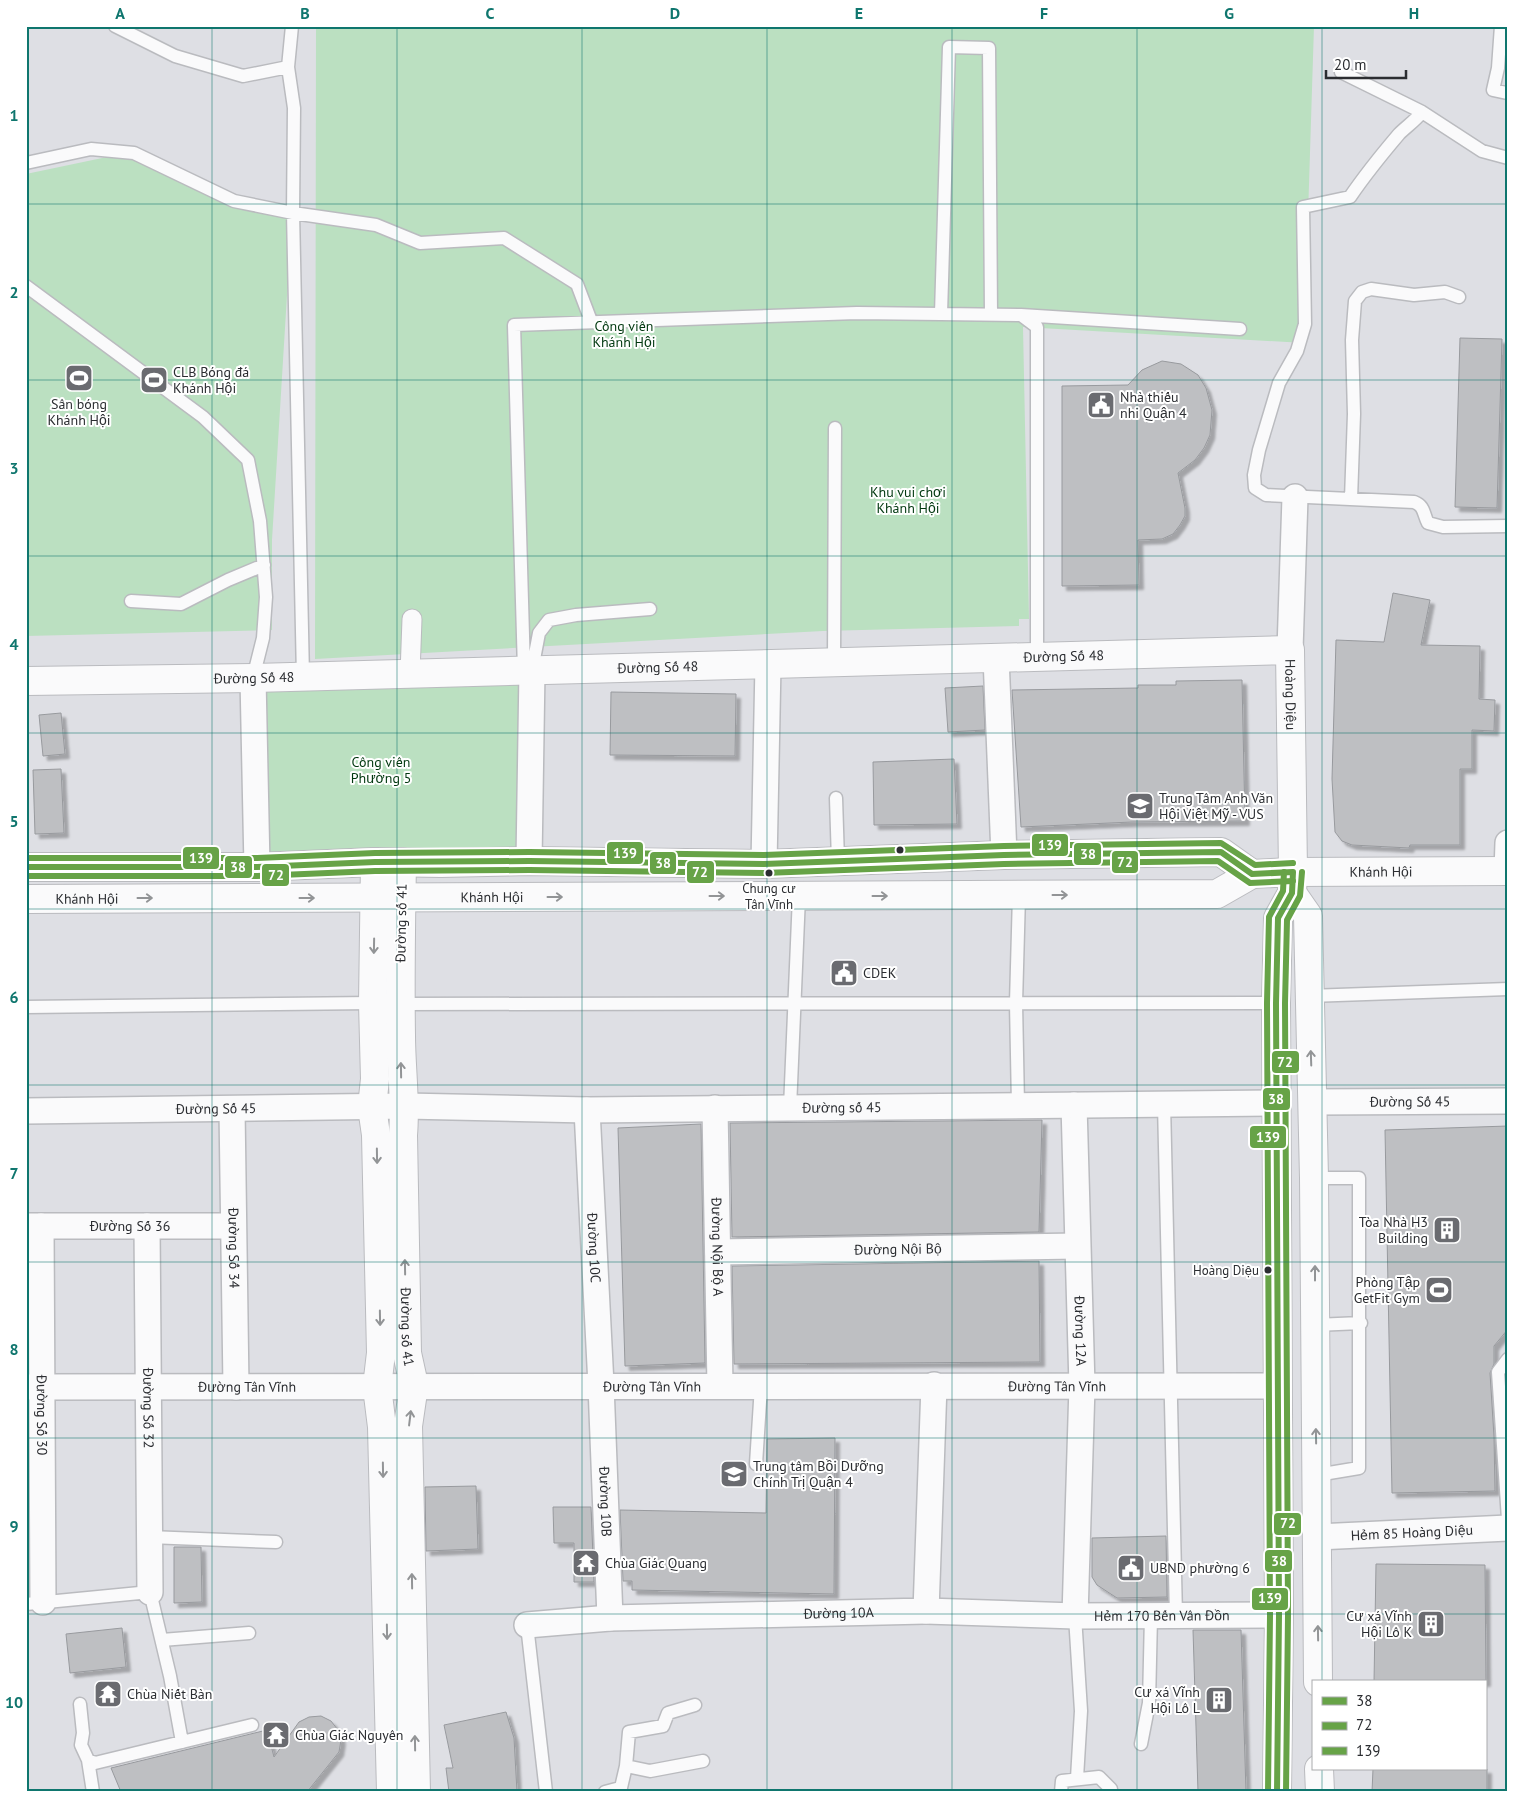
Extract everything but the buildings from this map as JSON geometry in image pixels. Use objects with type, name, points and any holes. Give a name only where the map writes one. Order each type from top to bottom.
[{"type":"main road","name":"Đường Số 48","points":[[26,681],[253,678],[1290,650]]},
{"type":"main road","name":"Hoàng Diệu","points":[[1277,1792],[1279,1615],[1278,1103],[1276,1003],[1278,918],[1292,882],[1290,650]]},
{"type":"main road","points":[[26,866],[257,867],[374,862],[529,861],[764,864],[1004,855],[1221,852],[1252,874]]},
{"type":"main road","name":"Đường số 41","points":[[374,862],[373,1003],[375,1078],[372,1107],[376,1135],[380,1344],[377,1386],[382,1427],[391,1792]]},
{"type":"main road","name":"Đường số 41","points":[[402,862],[401,1078],[406,1106],[403,1135],[407,1353],[414,1385],[408,1426],[416,1792]]},
{"type":"main road","name":"Khánh Hội","points":[[26,898],[1217,894],[1252,874],[1292,882],[1507,871]]},
{"type":"main road","points":[[1292,882],[1308,916],[1314,1178],[1318,1680]]},
{"type":"main road","points":[[1319,1770],[1320,1792]]},
{"type":"street","name":"Hoàng Diệu","points":[[1290,650],[1295,497]]},
{"type":"street","points":[[410,674],[412,619]]},
{"type":"street","points":[[996,657],[1004,855]]},
{"type":"street","points":[[764,864],[768,664]]},
{"type":"street","points":[[528,670],[529,861]]},
{"type":"street","points":[[253,678],[257,867]]},
{"type":"street","points":[[1507,871],[1508,843]]},
{"type":"street","name":"Đường Số 45","points":[[1312,1102],[1508,1101]]},
{"type":"street","name":"Đường số 45","points":[[406,1106],[587,1110],[1278,1103]]},
{"type":"street","name":"Đường 12A","points":[[1074,1105],[1082,1386],[1075,1616]]},
{"type":"street","name":"Đường Số 45","points":[[26,1110],[406,1106]]},
{"type":"street","name":"Đường Số 34","points":[[232,1108],[236,1387]]},
{"type":"street","name":"Đường Nội Bộ A","points":[[715,1108],[720,1386]]},
{"type":"street","name":"Đường 10C","points":[[587,1110],[601,1385]]},
{"type":"street","name":"Đường Số 36","points":[[34,1226],[234,1226]]},
{"type":"street","name":"Đường Số 30","points":[[34,1226],[35,1603]]},
{"type":"street","name":"Đường Số 32","points":[[146,1226],[150,1592]]},
{"type":"street","name":"Đường Nội Bộ","points":[[718,1252],[1077,1246]]},
{"type":"street","name":"Đường Tân Vĩnh","points":[[34,1387],[414,1385],[1278,1386]]},
{"type":"street","name":"Đường 10B","points":[[601,1385],[610,1618]]},
{"type":"street","points":[[926,1611],[934,1386]]},
{"type":"street","name":"Hẻm 85 Hoàng Diệu","points":[[1317,1537],[1508,1528]]},
{"type":"street","name":"Đường 10A","points":[[527,1625],[610,1618],[926,1611],[1075,1616]]},
{"type":"street","name":"Hẻm 170 Bến Vân Đồn","points":[[1075,1616],[1279,1615]]},
{"type":"lane","points":[[115,26],[175,56],[243,76],[288,67]]},
{"type":"lane","points":[[292,26],[288,67],[294,108],[294,213],[303,676]]},
{"type":"lane","points":[[1501,26],[1504,41],[1493,90],[1507,93]]},
{"type":"lane","points":[[940,314],[948,47],[989,48],[991,314]]},
{"type":"lane","points":[[1341,72],[1422,112],[1482,151],[1508,158]]},
{"type":"lane","points":[[1422,112],[1412,126],[1401,132],[1350,197],[1303,207],[1305,324],[1298,351],[1279,383],[1254,475],[1255,488],[1266,495],[1414,502],[1421,504],[1428,523],[1443,527],[1508,526]]},
{"type":"lane","points":[[26,163],[91,149],[134,153],[234,201],[294,213],[376,225],[420,243],[504,238],[577,284],[592,321]]},
{"type":"lane","points":[[26,286],[203,417],[248,460],[260,520],[266,597],[263,638],[253,678]]},
{"type":"lane","points":[[1351,498],[1354,414],[1352,340],[1356,301],[1362,292],[1372,289],[1414,295],[1445,292],[1459,297]]},
{"type":"lane","points":[[528,670],[514,324],[657,321],[857,313],[1021,315],[1240,329]]},
{"type":"lane","points":[[1021,315],[1037,327],[1037,656]]},
{"type":"lane","points":[[834,662],[835,428]]},
{"type":"lane","points":[[131,601],[181,604],[228,580],[264,565]]},
{"type":"lane","points":[[528,670],[539,633],[549,620],[576,615],[650,609]]},
{"type":"lane","points":[[836,798],[838,861]]},
{"type":"lane","points":[[1018,1105],[1016,1003],[1019,895]]},
{"type":"lane","points":[[790,1108],[800,896]]},
{"type":"lane","points":[[1309,996],[1508,989]]},
{"type":"lane","points":[[26,1008],[373,1003]]},
{"type":"lane","points":[[400,1004],[1276,1003]]},
{"type":"lane","points":[[1164,1104],[1169,1386],[1176,1616]]},
{"type":"lane","points":[[1314,1178],[1359,1178],[1361,1322],[1359,1468],[1317,1475]]},
{"type":"lane","points":[[1315,1325],[1361,1322]]},
{"type":"lane","points":[[1508,1359],[1498,1372],[1508,1519]]},
{"type":"lane","points":[[756,1464],[761,1386]]},
{"type":"lane","points":[[149,1537],[276,1542]]},
{"type":"lane","points":[[35,1603],[150,1592],[162,1640],[182,1742]]},
{"type":"lane","points":[[1075,1616],[1081,1711],[1077,1778]]},
{"type":"lane","points":[[1141,1744],[1149,1702],[1151,1616]]},
{"type":"lane","points":[[527,1625],[546,1792]]},
{"type":"lane","points":[[162,1640],[249,1633]]},
{"type":"lane","points":[[80,1704],[83,1733],[81,1745],[88,1760],[93,1792]]},
{"type":"lane","points":[[605,1792],[620,1790],[626,1766],[629,1732],[663,1726],[668,1713],[695,1706]]},
{"type":"lane","points":[[88,1760],[95,1763],[252,1726]]},
{"type":"lane","points":[[626,1766],[650,1771],[703,1761]]},
{"type":"lane","points":[[1061,1792],[1062,1781],[1099,1777],[1111,1789],[1111,1792]]},
{"type":"green space","name":"Công viên Khánh Hội","points":[[316,26],[1314,26],[1304,343],[1023,327],[1029,619],[1019,619],[1019,626],[823,631],[315,659]]},
{"type":"green space","name":"CLB Bóng đá Khánh Hội","points":[[107,157],[150,162],[217,193],[291,220],[292,273],[288,279],[272,540],[272,630],[26,636],[26,174]]},
{"type":"green space","name":"Công viên Phường 5","points":[[521,677],[520,856],[269,862],[263,686]]},
{"type":"transit line","name":"139","points":[[26,858],[257,858],[375,853],[529,852],[764,855],[1004,846],[1221,843],[1255,865],[1293,863]]},
{"type":"transit line","name":"38","points":[[26,867],[257,867],[375,862],[529,861],[764,864],[1004,855],[1221,852],[1252,874],[1293,872]]},
{"type":"transit line","name":"72","points":[[26,876],[257,876],[375,871],[529,870],[764,873],[1004,864],[1218,861],[1250,883],[1293,881]]},
{"type":"transit line","name":"139","points":[[1268,1792],[1270,1615],[1267,1003],[1269,917],[1283,891],[1284,872]]},
{"type":"transit line","name":"38","points":[[1277,1792],[1279,1615],[1276,1003],[1278,918],[1292,893],[1293,872]]},
{"type":"transit line","name":"72","points":[[1286,1792],[1288,1615],[1285,1003],[1287,920],[1300,896],[1302,872]]},
{"type":"place","name":"Sân bóng Khánh Hội","points":[[79,378]]},
{"type":"place","name":"CLB Bóng đá Khánh Hội","points":[[154,380]]},
{"type":"place","name":"Nhà thiếu nhi Quận 4","points":[[1101,405]]},
{"type":"place","name":"Trung Tâm Anh Văn Hội Việt Mỹ - VUS","points":[[1140,806]]},
{"type":"place","name":"Chung cư Tân Vĩnh","points":[[769,873]]},
{"type":"place","name":"CDEK","points":[[844,973]]},
{"type":"place","name":"Tòa Nhà H3 Building","points":[[1447,1230]]},
{"type":"place","name":"Hoàng Diệu","points":[[1268,1270]]},
{"type":"place","name":"Phòng Tập GetFit Gym","points":[[1439,1290]]},
{"type":"place","name":"Trung tâm Bồi Dưỡng Chính Trị Quận 4","points":[[734,1474]]},
{"type":"place","name":"Chùa Giác Quang","points":[[586,1563]]},
{"type":"place","name":"UBND phường 6","points":[[1131,1568]]},
{"type":"place","name":"Cư xá Vĩnh Hội Lô K","points":[[1431,1624]]},
{"type":"place","name":"Chùa Niết Bàn","points":[[108,1694]]},
{"type":"place","name":"Cư xá Vĩnh Hội Lô L","points":[[1219,1700]]},
{"type":"place","name":"Chùa Giác Nguyên","points":[[276,1735]]},
{"type":"park label","name":"Khu vui chơi Khánh Hội","points":[[908,500]]}]
